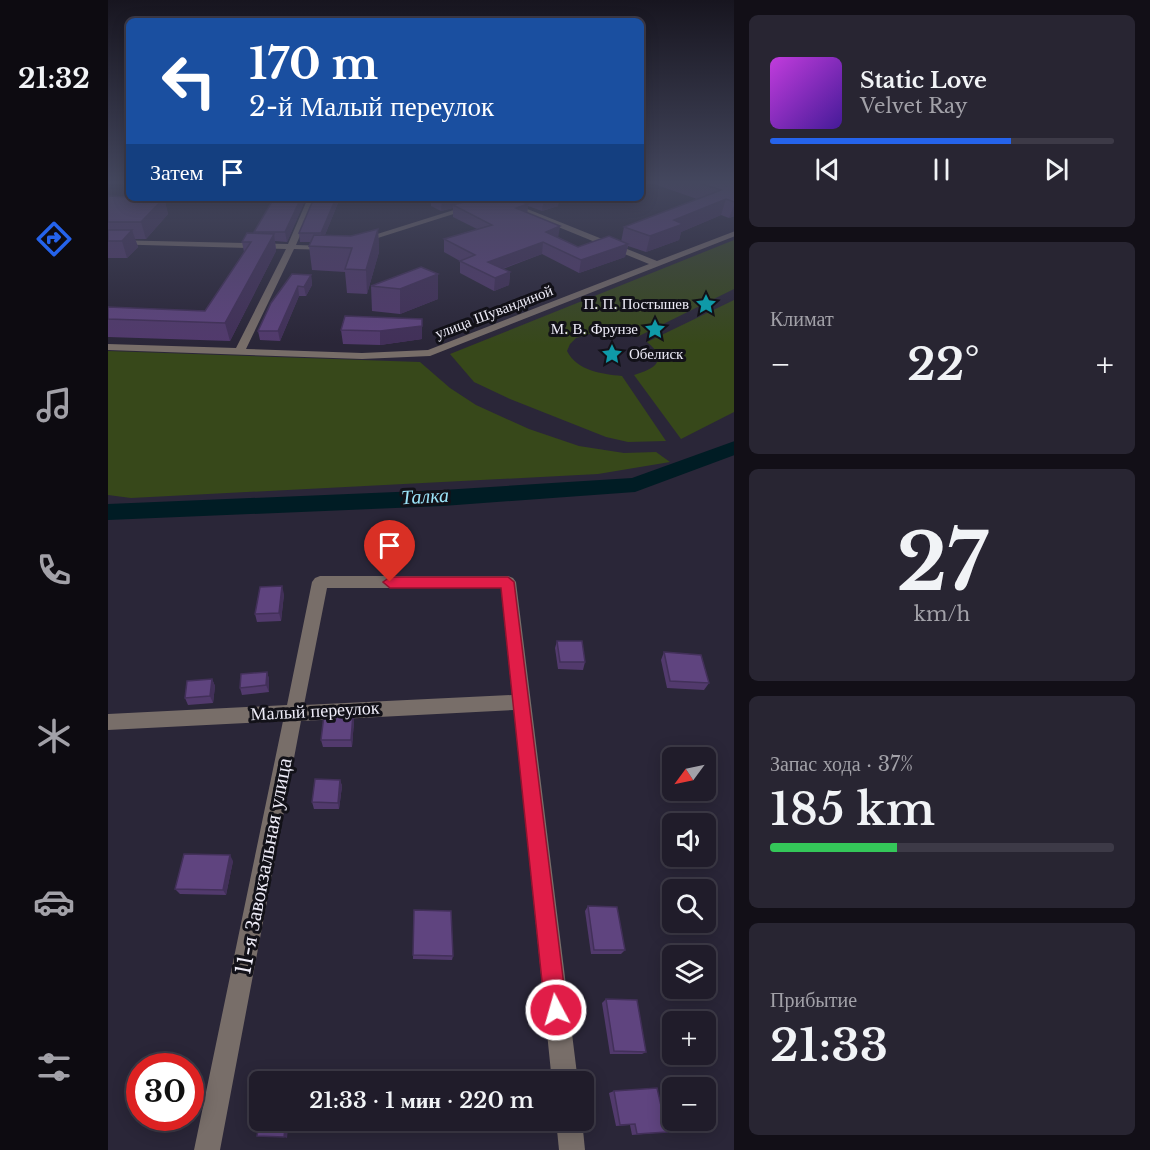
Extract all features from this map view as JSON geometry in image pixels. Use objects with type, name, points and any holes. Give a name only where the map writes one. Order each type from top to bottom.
[{"type":"street","points":[[240,351],[296,237]]},
{"type":"street","points":[[346,245],[373,237]]},
{"type":"street","points":[[591,237],[657,264]]},
{"type":"street","name":"улица Шувандиной","points":[[108,346],[362,356],[430,353],[726,237]]},
{"type":"street","points":[[108,242],[292,245],[335,248]]},
{"type":"street","name":"11-я Завокзальная улица","points":[[207,1150],[320,582],[508,582],[521,702]]},
{"type":"street","points":[[521,702],[563,1071]]},
{"type":"street","name":"Малый переулок","points":[[108,722],[521,702]]},
{"type":"street","points":[[570,1131],[572,1150]]},
{"type":"green space","points":[[734,240],[734,289],[637,337],[609,331],[593,333],[576,338],[567,351],[571,358],[584,367],[622,376],[666,441],[628,442],[606,437],[510,399],[474,382],[450,354]]},
{"type":"green space","points":[[734,300],[734,412],[681,439],[634,375],[648,370],[657,363],[657,354],[647,342]]},
{"type":"green space","points":[[108,351],[420,362],[450,388],[476,405],[529,429],[579,446],[624,453],[656,452],[670,462],[598,474],[131,498],[108,495]]},
{"type":"building","points":[[108,237],[126,237],[122,241],[108,241]]},
{"type":"building","points":[[245,237],[273,237],[225,323],[108,319],[108,307],[205,311],[251,242],[242,242]]},
{"type":"building","points":[[313,237],[376,237],[366,270],[345,269],[352,248],[309,246]]},
{"type":"building","points":[[452,237],[556,237],[578,247],[611,237],[628,244],[581,260],[543,242],[488,262],[510,272],[495,278],[460,261],[475,255],[444,239]]},
{"type":"building","points":[[421,267],[438,274],[400,289],[371,286]]},
{"type":"building","points":[[292,274],[311,275],[304,287],[298,286],[278,331],[258,331],[271,303]]},
{"type":"building","points":[[345,316],[422,319],[422,326],[380,331],[341,330]]},
{"type":"building","points":[[282,586],[279,613],[255,614],[260,587]]},
{"type":"building","points":[[557,641],[582,641],[585,662],[560,662]]},
{"type":"building","points":[[664,652],[701,655],[709,683],[670,681]]},
{"type":"building","points":[[267,672],[266,685],[240,688],[241,674]]},
{"type":"building","points":[[212,679],[210,696],[185,698],[187,681]]},
{"type":"building","points":[[353,714],[351,740],[321,740],[324,715]]},
{"type":"building","points":[[315,779],[340,780],[338,803],[312,802]]},
{"type":"building","points":[[184,854],[230,855],[223,890],[175,889]]},
{"type":"building","points":[[588,906],[617,907],[625,950],[594,950]]},
{"type":"building","points":[[414,910],[451,911],[453,956],[413,955]]},
{"type":"building","points":[[606,999],[637,1000],[646,1052],[614,1051]]},
{"type":"building","points":[[657,1088],[662,1110],[662,1131],[667,1132],[637,1134],[635,1124],[620,1125],[614,1091]]},
{"type":"building","points":[[258,1131],[285,1131],[284,1137],[257,1136]]},
{"type":"waterway","name":"Талка","points":[[108,512],[443,498],[635,485],[734,447]]},
{"type":"place","name":"П. П. Постышев","points":[[706,304]]},
{"type":"place","name":"М. В. Фрунзе","points":[[655,329]]},
{"type":"place","name":"Обелиск","points":[[612,354]]},
{"type":"route","points":[[390,582],[508,582],[556,1010]]}]
